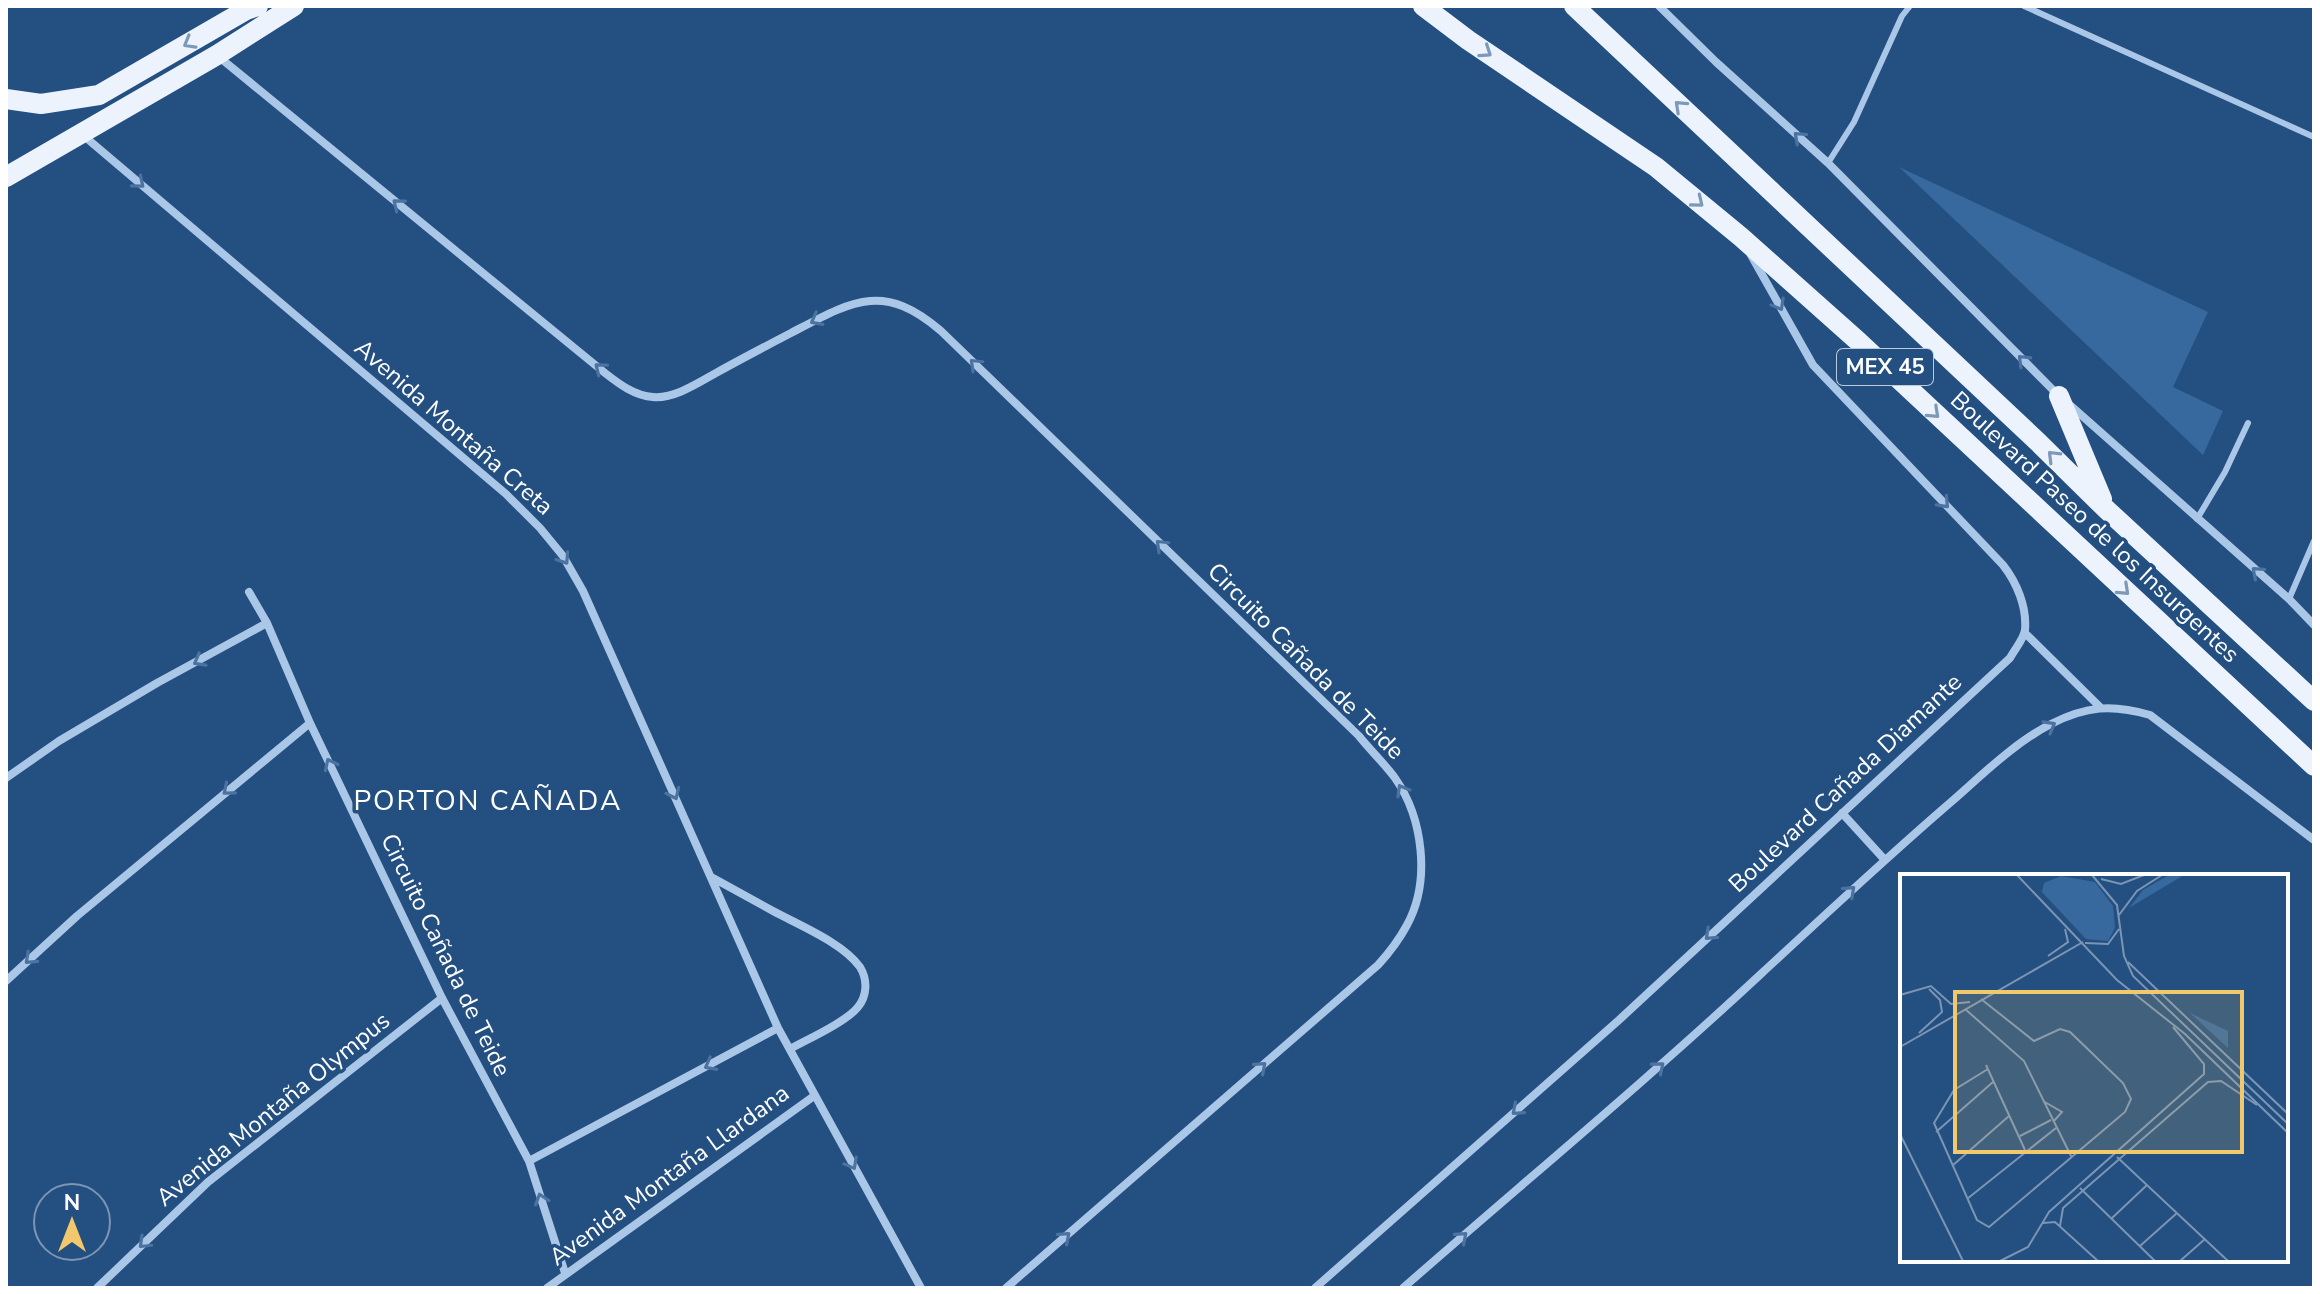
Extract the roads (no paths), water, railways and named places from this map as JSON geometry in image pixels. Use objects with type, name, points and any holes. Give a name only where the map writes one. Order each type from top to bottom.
[{"type":"main road","points":[[6,99],[41,104],[99,95],[258,6]]},
{"type":"main road","points":[[6,177],[217,55],[294,6]]},
{"type":"main road","name":"Boulevard Paseo de los Insurgentes","points":[[1423,6],[1656,167],[1741,237],[1859,342],[2314,766]]},
{"type":"main road","name":"Boulevard Paseo de los Insurgentes","points":[[1574,6],[2107,510],[2314,701]]},
{"type":"main road","points":[[2059,396],[2107,510]]},
{"type":"street","points":[[1659,6],[1828,163],[2059,396],[2289,599],[2314,625]]},
{"type":"street","name":"Circuito Cañada de Teide","points":[[217,55],[621,385],[639,394],[655,398],[699,383],[854,302],[890,301],[904,305],[927,319],[1359,736],[1395,778],[1413,809],[1422,864],[1409,923],[1392,949],[1378,965],[1006,1288]]},
{"type":"street","name":"Avenida Montaña Creta","points":[[80,133],[506,494],[563,556],[583,591],[778,1028],[814,1096]]},
{"type":"street","points":[[1741,237],[1813,365],[2003,565],[2015,581],[2023,605],[2025,633],[2100,707]]},
{"type":"street","name":"Circuito Cañada de Teide","points":[[249,592],[267,623],[310,723],[442,998],[529,1161],[565,1273]]},
{"type":"street","points":[[6,778],[59,741],[267,623]]},
{"type":"street","name":"Boulevard Cañada Diamante","points":[[1315,1288],[1619,1020],[2010,658],[2025,633]]},
{"type":"street","points":[[1403,1288],[1677,1052],[1884,859],[1994,764],[2048,725],[2076,712],[2100,707],[2119,707],[2150,715],[2314,840]]},
{"type":"street","points":[[6,981],[77,916],[310,723]]},
{"type":"street","points":[[1842,813],[1884,859]]},
{"type":"street","points":[[713,878],[816,933],[846,953],[862,970],[866,983],[864,998],[856,1009],[790,1049]]},
{"type":"street","name":"Avenida Montaña Olympus","points":[[97,1288],[208,1182],[442,998]]},
{"type":"street","points":[[529,1161],[778,1028]]},
{"type":"street","points":[[814,1096],[921,1288]]},
{"type":"street","name":"Avenida Montaña Llardana","points":[[547,1288],[814,1096]]},
{"type":"lane","points":[[1828,163],[1854,122],[1907,6]]},
{"type":"lane","points":[[2024,6],[2314,137]]},
{"type":"lane","points":[[2197,519],[2225,472],[2248,423]]},
{"type":"lane","points":[[2289,599],[2314,541]]},
{"type":"district","name":"PORTON CAÑADA","points":[[488,801]]}]
